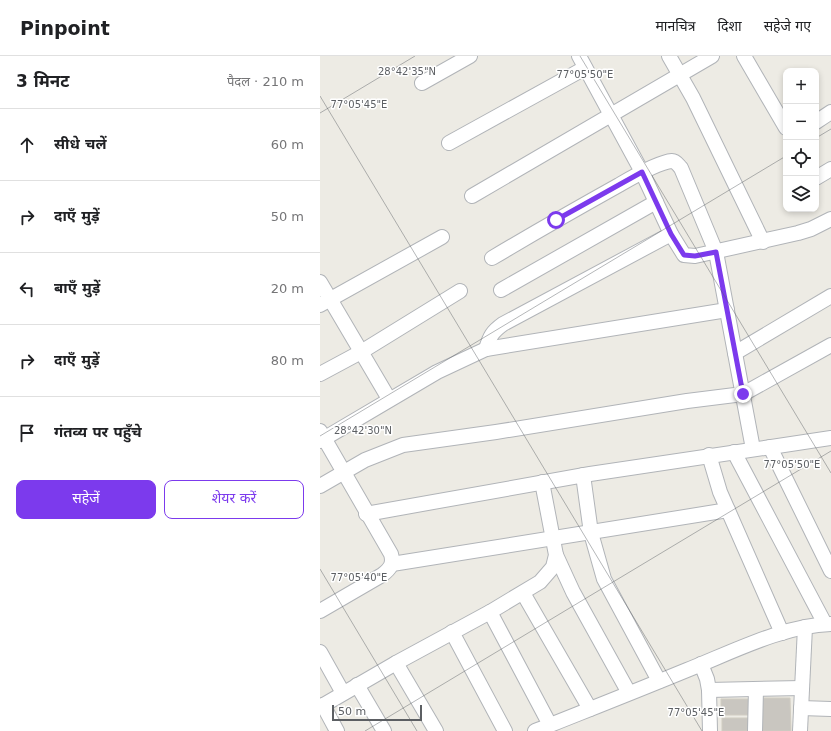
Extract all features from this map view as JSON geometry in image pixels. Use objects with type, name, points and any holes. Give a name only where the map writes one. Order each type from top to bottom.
[{"type":"street","points":[[422,84],[470,56]]},
{"type":"street","points":[[669,56],[680,74],[763,242]]},
{"type":"street","points":[[472,196],[712,56]]},
{"type":"street","points":[[744,56],[783,123]]},
{"type":"street","points":[[449,143],[582,62],[642,172],[671,234],[684,255],[695,256],[763,242],[811,229],[831,219]]},
{"type":"street","points":[[819,120],[831,112]]},
{"type":"street","points":[[492,258],[642,172],[664,163],[672,161],[676,162],[683,173],[716,252],[753,449]]},
{"type":"street","points":[[819,176],[831,169]]},
{"type":"street","points":[[501,290],[656,202]]},
{"type":"street","points":[[486,349],[490,336],[503,324],[671,234]]},
{"type":"street","points":[[325,302],[442,236]]},
{"type":"street","points":[[320,282],[325,302],[361,352],[390,399]]},
{"type":"street","points":[[320,374],[361,352],[460,291]]},
{"type":"street","points":[[735,353],[831,296]]},
{"type":"street","points":[[320,611],[382,575],[389,570],[392,564],[391,554],[366,514],[344,471],[321,436],[437,372],[486,349],[727,310]]},
{"type":"street","points":[[320,486],[365,460],[403,445],[496,432],[687,401],[743,394],[831,345]]},
{"type":"street","points":[[366,514],[583,475],[831,438]]},
{"type":"street","points":[[770,447],[831,570]]},
{"type":"street","points":[[535,731],[782,633],[805,627],[828,624],[734,452]]},
{"type":"street","points":[[709,455],[720,492],[782,633]]},
{"type":"street","points":[[583,475],[591,533],[604,579],[659,681]]},
{"type":"street","points":[[542,482],[554,538],[556,555],[573,592],[629,693]]},
{"type":"street","points":[[392,564],[728,510]]},
{"type":"street","points":[[336,731],[321,706],[523,593],[540,582],[549,572],[553,567],[556,555]]},
{"type":"street","points":[[523,593],[590,709]]},
{"type":"street","points":[[490,612],[550,725]]},
{"type":"street","points":[[800,731],[805,627]]},
{"type":"street","points":[[452,632],[505,731]]},
{"type":"street","points":[[320,652],[343,693]]},
{"type":"street","points":[[396,663],[436,731]]},
{"type":"street","points":[[701,664],[707,679],[709,690],[710,731]]},
{"type":"street","points":[[357,685],[384,731]]},
{"type":"street","points":[[709,690],[802,688]]},
{"type":"street","points":[[755,731],[756,689]]},
{"type":"street","points":[[801,708],[831,709]]},
{"type":"building","points":[[757,698],[790,698],[791,731],[757,731]]},
{"type":"building","points":[[721,699],[751,699],[752,715],[721,715]]},
{"type":"building","points":[[722,718],[752,718],[752,731],[722,731]]},
{"type":"route","points":[[556,220],[642,172],[671,234],[684,255],[695,256],[716,252],[743,394]]}]
